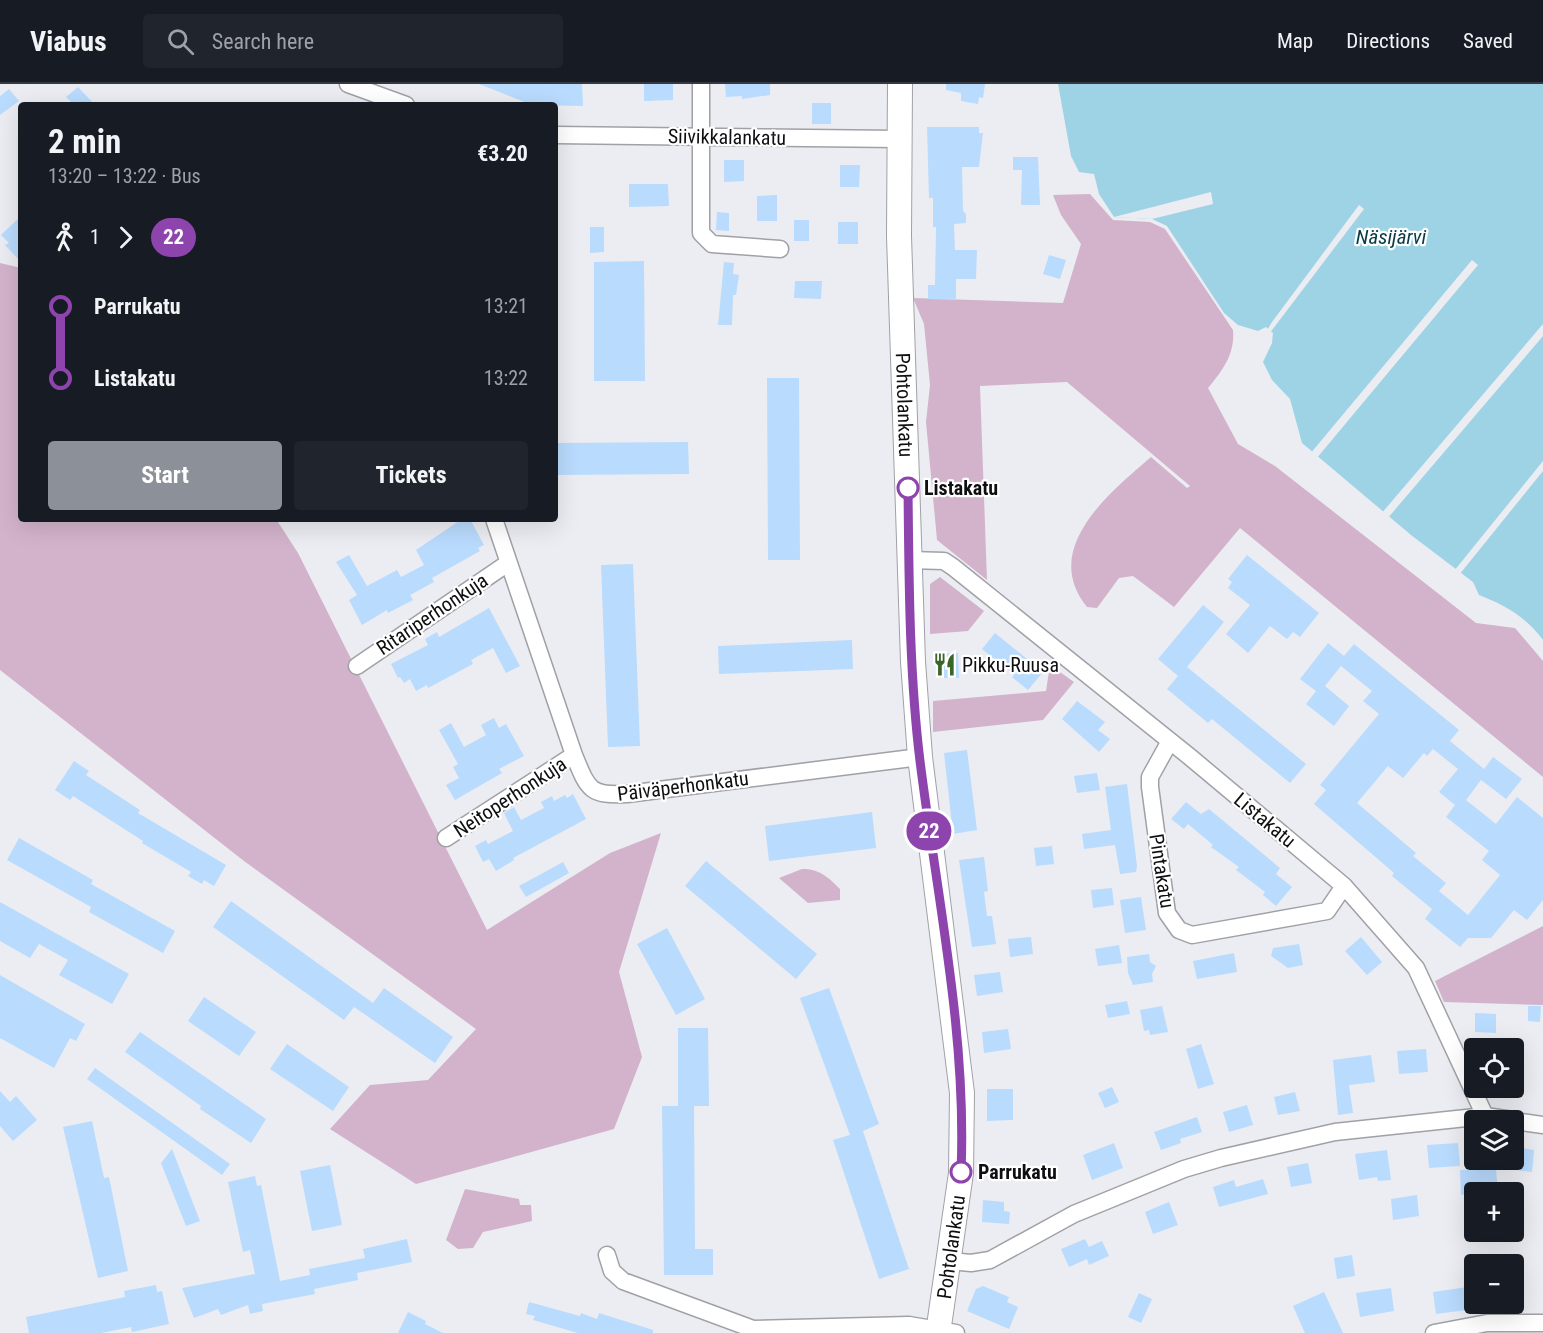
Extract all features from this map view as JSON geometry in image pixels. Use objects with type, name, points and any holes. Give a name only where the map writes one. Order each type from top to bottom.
[{"type":"main road","name":"Pohtolankatu","points":[[900,84],[898,139],[909,560],[920,757],[963,1093],[961,1173],[944,1332]]},
{"type":"street","points":[[348,84],[398,102]]},
{"type":"street","points":[[700,84],[701,233],[705,240],[712,244],[780,249]]},
{"type":"street","name":"Siivikkalankatu","points":[[558,135],[898,139]]},
{"type":"street","name":"Päiväperhonkatu","points":[[495,522],[574,755],[589,788],[605,795],[920,757]]},
{"type":"street","name":"Listakatu","points":[[909,560],[944,561],[953,567],[1170,741],[1344,886],[1416,968],[1482,1110]]},
{"type":"street","name":"Ritariperhonkuja","points":[[357,666],[508,563]]},
{"type":"street","name":"Pintakatu","points":[[1170,741],[1150,777],[1150,787],[1167,913],[1179,930],[1192,935],[1327,911],[1344,886]]},
{"type":"street","name":"Neitoperhonkuja","points":[[446,838],[574,755]]},
{"type":"street","points":[[950,1261],[970,1263],[990,1260],[1074,1214],[1184,1169],[1221,1158],[1335,1132],[1464,1118]]},
{"type":"street","points":[[1524,1122],[1543,1125]]},
{"type":"street","points":[[607,1255],[612,1271],[623,1281],[753,1329],[909,1325],[944,1332]]},
{"type":"street","points":[[1434,1333],[1487,1323],[1543,1323]]},
{"type":"shaded area","points":[[1090,194],[1113,220],[1150,222],[1165,229],[1233,330],[1232,347],[1227,361],[1208,388],[1238,444],[1275,466],[1476,623],[1515,628],[1543,661],[1543,777],[1240,528],[1174,607],[1133,576],[1119,578],[1097,608],[1087,607],[1075,585],[1071,564],[1076,544],[1086,524],[1100,505],[1151,457],[1187,488],[1190,486],[1067,382],[980,386],[987,580],[937,540],[926,422],[930,385],[924,324],[913,298],[1063,303],[1081,244],[1061,215],[1053,195]]},
{"type":"shaded area","points":[[0,263],[18,267],[18,522],[278,522],[298,553],[487,930],[610,853],[661,833],[619,972],[642,1057],[614,1129],[416,1184],[330,1129],[370,1085],[428,1080],[476,1029],[244,861],[0,670]]},
{"type":"shaded area","points":[[940,577],[984,611],[968,631],[930,634],[930,584]]},
{"type":"shaded area","points":[[1050,665],[1074,682],[1043,720],[933,732],[933,701],[1046,691]]},
{"type":"shaded area","points":[[802,869],[814,870],[827,877],[840,889],[840,900],[808,903],[779,878]]},
{"type":"shaded area","points":[[1543,926],[1543,1005],[1444,1002],[1435,981]]},
{"type":"shaded area","points":[[465,1189],[519,1199],[520,1205],[531,1205],[532,1221],[483,1232],[473,1248],[458,1249],[446,1240]]},
{"type":"water","name":"Näsijärvi","points":[[1058,84],[1543,84],[1543,640],[1514,613],[1479,595],[1473,582],[1411,535],[1302,443],[1290,399],[1272,380],[1263,362],[1272,343],[1273,333],[1266,327],[1258,331],[1238,325],[1224,313],[1167,226],[1152,219],[1114,217],[1099,194],[1094,174],[1079,172],[1071,156]]},
{"type":"pier","points":[[1211,192],[1213,204],[1152,219],[1114,217]]},
{"type":"pier","points":[[1359,205],[1364,209],[1269,334],[1266,332],[1272,322]]},
{"type":"pier","points":[[1472,260],[1478,265],[1316,459],[1310,454]]},
{"type":"pier","points":[[1543,324],[1543,336],[1387,519],[1381,514]]},
{"type":"pier","points":[[1543,461],[1543,471],[1459,575],[1454,571]]},
{"type":"building","points":[[479,84],[582,84],[583,106],[558,106],[558,102],[524,102]]},
{"type":"building","points":[[644,84],[673,84],[673,100],[644,101]]},
{"type":"building","points":[[725,84],[770,84],[770,95],[742,99],[742,96],[726,97]]},
{"type":"building","points":[[946,84],[985,84],[983,98],[979,97],[978,104],[961,101],[961,93],[946,90]]},
{"type":"building","points":[[78,87],[92,102],[71,102],[66,97]]},
{"type":"building","points":[[9,89],[19,101],[0,115],[0,96]]},
{"type":"building","points":[[812,103],[831,103],[831,124],[812,124]]},
{"type":"building","points":[[927,127],[979,127],[979,133],[983,133],[979,167],[962,167],[963,211],[966,214],[966,223],[954,224],[955,250],[977,250],[976,279],[956,279],[956,300],[928,299],[928,285],[935,285],[936,227],[933,227],[933,198],[929,198]]},
{"type":"building","points":[[1013,157],[1038,157],[1040,205],[1021,205],[1022,170],[1013,170]]},
{"type":"building","points":[[724,160],[744,160],[744,181],[724,182]]},
{"type":"building","points":[[840,165],[860,165],[859,187],[840,187]]},
{"type":"building","points":[[629,184],[668,184],[669,206],[629,207]]},
{"type":"building","points":[[777,195],[777,221],[757,221],[757,196]]},
{"type":"building","points":[[717,212],[729,213],[729,231],[716,230]]},
{"type":"building","points":[[18,219],[18,259],[5,245],[9,243],[1,235]]},
{"type":"building","points":[[794,220],[809,220],[809,241],[794,241]]},
{"type":"building","points":[[838,222],[858,222],[858,244],[838,244]]},
{"type":"building","points":[[590,227],[604,227],[604,252],[590,253]]},
{"type":"building","points":[[1049,255],[1066,260],[1060,279],[1043,274]]},
{"type":"building","points":[[644,261],[645,381],[594,381],[594,262]]},
{"type":"building","points":[[724,262],[734,263],[733,274],[739,275],[736,295],[733,295],[732,325],[718,325]]},
{"type":"building","points":[[795,281],[822,281],[821,299],[794,298]]},
{"type":"building","points":[[767,378],[799,378],[800,560],[768,560]]},
{"type":"building","points":[[688,442],[689,474],[558,475],[558,443]]},
{"type":"building","points":[[458,522],[472,522],[484,545],[478,548],[480,551],[432,578],[434,582],[410,595],[413,600],[388,613],[387,610],[362,625],[349,600],[357,595],[336,562],[349,555],[367,586],[397,570],[401,577],[424,565],[416,550]]},
{"type":"building","points":[[1247,555],[1319,613],[1300,637],[1293,632],[1287,639],[1270,626],[1248,653],[1226,634],[1250,605],[1228,588],[1232,582],[1228,579]]},
{"type":"building","points":[[633,564],[640,746],[608,747],[601,565]]},
{"type":"building","points":[[1203,605],[1224,622],[1187,667],[1306,764],[1290,783],[1212,719],[1208,723],[1167,689],[1178,676],[1158,659]]},
{"type":"building","points":[[489,608],[520,666],[506,673],[493,648],[471,660],[473,664],[428,688],[427,685],[416,691],[410,679],[404,683],[400,677],[398,678],[391,664],[428,645],[425,639],[437,632],[439,637]]},
{"type":"building","points":[[995,633],[1043,672],[1028,690],[1012,677],[1014,675],[982,649]]},
{"type":"building","points":[[852,640],[853,669],[719,674],[718,646]]},
{"type":"building","points":[[1328,643],[1344,656],[1354,644],[1459,730],[1450,741],[1484,769],[1493,757],[1522,779],[1506,799],[1481,780],[1466,800],[1496,824],[1517,797],[1543,818],[1543,900],[1527,920],[1514,910],[1491,938],[1468,938],[1460,947],[1425,919],[1432,909],[1392,876],[1394,873],[1314,804],[1326,790],[1320,785],[1379,714],[1363,701],[1372,691],[1341,666],[1325,686],[1349,706],[1334,726],[1306,704],[1316,691],[1300,679]],"holes":[[[1433,749],[1458,769],[1439,792],[1455,805],[1446,817],[1489,851],[1482,860],[1500,875],[1468,915],[1439,891],[1446,883],[1413,856],[1416,853],[1357,803],[1388,766],[1403,778],[1424,753],[1427,756]]]},
{"type":"building","points":[[958,653],[959,678],[940,678],[940,654]]},
{"type":"building","points":[[1077,701],[1105,722],[1098,730],[1110,739],[1099,752],[1062,719]]},
{"type":"building","points":[[494,718],[499,728],[506,724],[524,756],[499,769],[502,773],[455,800],[446,785],[459,778],[453,767],[458,764],[439,730],[451,723],[464,747],[486,735],[481,725]]},
{"type":"building","points":[[967,750],[977,830],[953,834],[944,753]]},
{"type":"building","points":[[74,761],[89,771],[86,775],[140,810],[138,813],[226,865],[214,886],[204,880],[202,884],[188,876],[191,872],[142,843],[143,841],[73,796],[70,800],[55,790]]},
{"type":"building","points":[[1097,773],[1100,790],[1077,793],[1074,776]]},
{"type":"building","points":[[1127,784],[1137,866],[1136,872],[1120,874],[1115,845],[1084,849],[1082,834],[1111,830],[1105,787]]},
{"type":"building","points":[[573,794],[586,819],[513,858],[514,860],[496,871],[489,859],[483,862],[475,846],[486,840],[488,844],[513,831],[504,813],[514,807],[521,820],[544,808],[541,802],[552,796],[554,801],[565,795],[567,798]]},
{"type":"building","points":[[1186,802],[1201,814],[1209,809],[1280,868],[1276,874],[1292,887],[1276,906],[1263,895],[1265,892],[1236,870],[1239,867],[1211,847],[1213,845],[1188,824],[1184,829],[1171,819]]},
{"type":"building","points":[[872,812],[876,848],[769,861],[765,826]]},
{"type":"building","points":[[19,838],[93,880],[91,884],[175,931],[163,953],[89,912],[91,907],[7,860]]},
{"type":"building","points":[[1052,846],[1054,864],[1036,866],[1034,848]]},
{"type":"building","points":[[984,857],[988,891],[984,892],[987,916],[992,916],[996,944],[972,947],[959,860]]},
{"type":"building","points":[[706,861],[817,954],[796,979],[685,886]]},
{"type":"building","points":[[563,862],[569,873],[526,897],[519,886]]},
{"type":"building","points":[[1112,888],[1114,905],[1093,908],[1091,890]]},
{"type":"building","points":[[1141,897],[1146,930],[1125,933],[1120,900]]},
{"type":"building","points":[[231,901],[373,1003],[384,988],[453,1037],[435,1063],[354,1007],[344,1020],[213,927]]},
{"type":"building","points":[[0,902],[129,974],[112,1004],[59,975],[68,960],[39,944],[30,958],[0,941]]},
{"type":"building","points":[[667,928],[705,999],[676,1015],[637,944]]},
{"type":"building","points":[[1031,937],[1033,954],[1010,957],[1008,939]]},
{"type":"building","points":[[1361,937],[1382,962],[1367,975],[1345,951]]},
{"type":"building","points":[[1299,944],[1303,965],[1288,968],[1271,956],[1273,948]]},
{"type":"building","points":[[1119,945],[1122,963],[1098,966],[1095,949]]},
{"type":"building","points":[[1234,953],[1237,972],[1197,979],[1193,961]]},
{"type":"building","points":[[1149,954],[1150,962],[1156,966],[1152,974],[1153,982],[1133,985],[1128,973],[1127,957]]},
{"type":"building","points":[[1000,972],[1003,992],[977,996],[974,975]]},
{"type":"building","points":[[0,975],[85,1024],[76,1041],[70,1038],[54,1068],[0,1038]]},
{"type":"building","points":[[829,988],[879,1124],[863,1131],[909,1269],[879,1279],[833,1140],[850,1135],[800,998]]},
{"type":"building","points":[[204,997],[256,1032],[239,1056],[188,1021]]},
{"type":"building","points":[[1127,1001],[1130,1014],[1108,1018],[1105,1005]]},
{"type":"building","points":[[1162,1006],[1168,1032],[1150,1035],[1149,1030],[1144,1031],[1140,1010]]},
{"type":"building","points":[[1528,1006],[1541,1006],[1540,1022],[1528,1021]]},
{"type":"building","points":[[1475,1013],[1496,1014],[1496,1033],[1475,1032]]},
{"type":"building","points":[[678,1028],[708,1028],[709,1106],[694,1106],[695,1249],[713,1249],[713,1275],[664,1275],[662,1106],[678,1106]]},
{"type":"building","points":[[1008,1029],[1011,1049],[984,1053],[982,1032]]},
{"type":"building","points":[[140,1032],[266,1119],[251,1143],[200,1109],[201,1106],[125,1052]]},
{"type":"building","points":[[287,1044],[349,1087],[333,1111],[270,1069]]},
{"type":"building","points":[[1201,1044],[1214,1084],[1198,1089],[1186,1049]]},
{"type":"building","points":[[1426,1049],[1428,1072],[1399,1074],[1397,1051]]},
{"type":"building","points":[[1371,1055],[1375,1082],[1349,1085],[1353,1113],[1338,1115],[1333,1060]]},
{"type":"building","points":[[95,1068],[230,1164],[222,1175],[87,1079]]},
{"type":"building","points":[[1112,1087],[1119,1102],[1105,1108],[1098,1093]]},
{"type":"building","points":[[987,1089],[1013,1089],[1013,1120],[987,1121]]},
{"type":"building","points":[[0,1091],[10,1102],[16,1096],[37,1120],[13,1141],[0,1126]]},
{"type":"building","points":[[1295,1092],[1300,1111],[1278,1115],[1274,1097]]},
{"type":"building","points":[[1247,1105],[1253,1125],[1229,1132],[1223,1112]]},
{"type":"building","points":[[1197,1117],[1202,1132],[1180,1139],[1181,1143],[1161,1150],[1154,1132]]},
{"type":"building","points":[[92,1121],[104,1178],[109,1177],[128,1271],[98,1278],[63,1127]]},
{"type":"building","points":[[1114,1143],[1123,1168],[1092,1180],[1083,1155]]},
{"type":"building","points":[[1458,1143],[1460,1166],[1429,1168],[1427,1145]]},
{"type":"building","points":[[1524,1148],[1534,1150],[1532,1172],[1514,1170],[1524,1170]]},
{"type":"building","points":[[172,1149],[200,1221],[186,1226],[161,1163]]},
{"type":"building","points":[[1387,1150],[1391,1180],[1378,1181],[1377,1177],[1359,1180],[1355,1154]]},
{"type":"building","points":[[1308,1163],[1312,1183],[1291,1187],[1287,1167]]},
{"type":"building","points":[[330,1165],[342,1225],[312,1231],[300,1171]]},
{"type":"building","points":[[1460,1170],[1496,1170],[1497,1182],[1464,1182],[1464,1195],[1461,1195]]},
{"type":"building","points":[[255,1176],[257,1186],[261,1185],[280,1281],[310,1275],[309,1269],[365,1258],[363,1249],[407,1239],[412,1262],[357,1273],[358,1280],[314,1289],[315,1294],[262,1304],[263,1311],[250,1314],[248,1305],[221,1315],[218,1309],[194,1318],[182,1288],[255,1274],[250,1250],[243,1252],[228,1182]]},
{"type":"building","points":[[1263,1179],[1268,1194],[1219,1207],[1213,1187],[1234,1180],[1236,1187]]},
{"type":"building","points":[[1417,1195],[1419,1216],[1393,1220],[1391,1199]]},
{"type":"building","points":[[983,1200],[1004,1202],[1004,1211],[1010,1212],[1009,1224],[982,1222]]},
{"type":"building","points":[[1169,1202],[1178,1225],[1153,1234],[1145,1212]]},
{"type":"building","points":[[1085,1239],[1089,1247],[1102,1241],[1109,1256],[1089,1265],[1087,1259],[1069,1267],[1061,1249]]},
{"type":"building","points":[[1352,1255],[1355,1276],[1337,1279],[1334,1258]]},
{"type":"building","points":[[156,1285],[157,1292],[162,1291],[169,1324],[132,1332],[131,1327],[101,1333],[29,1333],[26,1317],[125,1297],[124,1291]]},
{"type":"building","points":[[983,1286],[1009,1297],[1007,1302],[1018,1307],[1009,1329],[967,1311],[976,1289]]},
{"type":"building","points":[[1464,1287],[1464,1310],[1436,1314],[1433,1292]]},
{"type":"building","points":[[1391,1288],[1394,1311],[1360,1317],[1356,1293]]},
{"type":"building","points":[[1324,1292],[1343,1333],[1305,1333],[1293,1306]]},
{"type":"building","points":[[1139,1293],[1152,1299],[1141,1323],[1128,1317]]},
{"type":"building","points":[[529,1302],[580,1316],[581,1313],[597,1319],[599,1313],[653,1330],[653,1333],[578,1333],[533,1320],[535,1316],[526,1314]]},
{"type":"building","points":[[408,1312],[426,1321],[425,1324],[443,1333],[398,1333]]},
{"type":"bus line","name":"22","points":[[908,488],[913,662],[920,757],[963,1093],[961,1172]]},
{"type":"place","name":"Listakatu","points":[[908,488]]},
{"type":"place","name":"Pikku-Ruusa","points":[[944,665]]},
{"type":"place","name":"Parrukatu","points":[[961,1172]]}]
